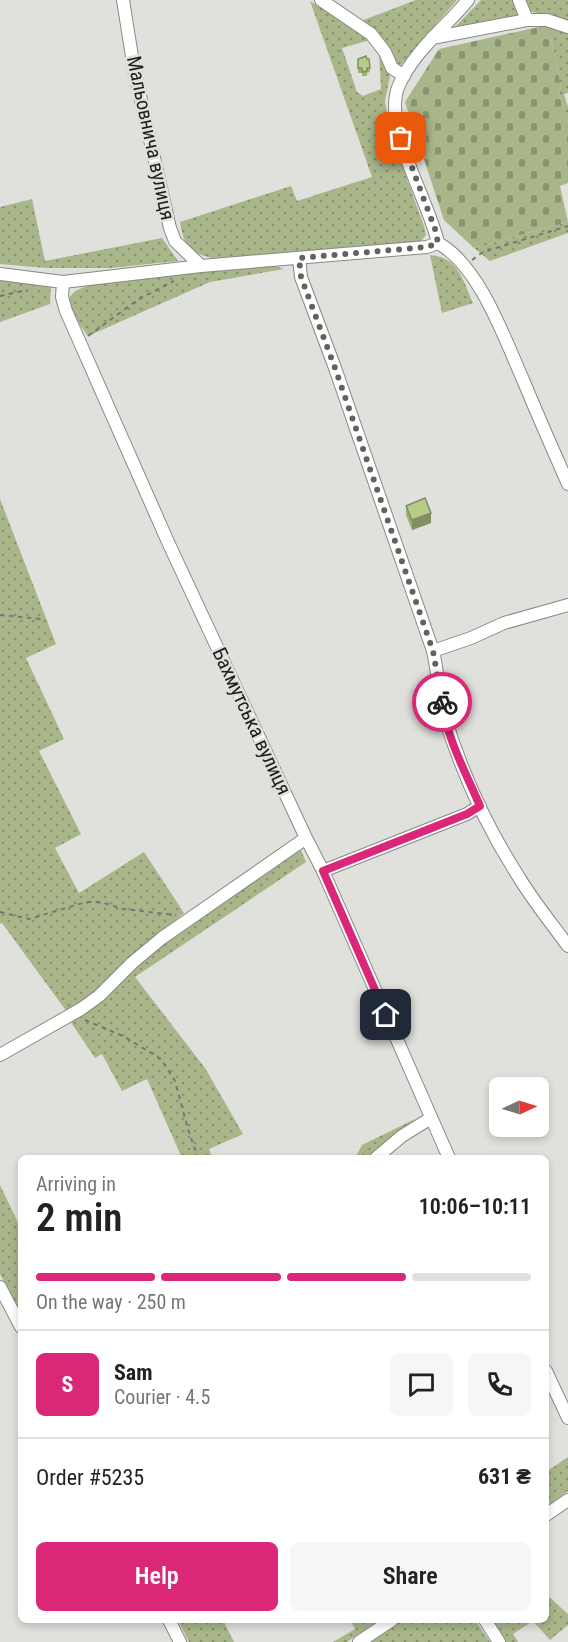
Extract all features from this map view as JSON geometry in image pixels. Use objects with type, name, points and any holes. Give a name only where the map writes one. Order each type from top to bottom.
[{"type":"street","name":"Мальовнича вулиця","points":[[123,0],[134,69],[170,228],[175,241],[195,266]]},
{"type":"street","points":[[321,0],[371,34],[385,52],[392,68],[404,76]]},
{"type":"street","points":[[468,0],[432,38],[404,76],[395,98],[395,121],[406,156],[435,229],[438,243],[447,248],[464,266],[491,308],[568,484]]},
{"type":"street","points":[[519,0],[527,20]]},
{"type":"street","points":[[432,38],[527,20],[547,20],[568,27]]},
{"type":"street","points":[[0,274],[63,282],[195,266],[427,247],[438,243]]},
{"type":"street","points":[[299,258],[301,277],[433,651],[444,715],[457,754],[480,806],[520,879],[568,946]]},
{"type":"street","name":"Бахмутська вулиця","points":[[63,282],[63,304],[79,343],[164,532],[323,871],[447,1155]]},
{"type":"street","points":[[433,651],[471,639],[504,623],[568,604]]},
{"type":"street","points":[[323,871],[467,814],[480,806]]},
{"type":"street","points":[[0,1055],[99,996],[132,963],[192,917],[306,838]]},
{"type":"street","points":[[380,1155],[402,1136],[431,1118]]},
{"type":"street","points":[[0,1287],[18,1321]]},
{"type":"street","points":[[549,1377],[568,1418]]},
{"type":"street","points":[[549,1513],[568,1500]]},
{"type":"street","points":[[170,1623],[180,1642]]},
{"type":"street","points":[[359,1642],[388,1623]]},
{"type":"street","points":[[487,1623],[499,1642]]},
{"type":"path","points":[[464,266],[483,252],[568,226]]},
{"type":"path","points":[[79,343],[139,299],[172,283],[195,266]]},
{"type":"path","points":[[0,615],[41,619]]},
{"type":"path","points":[[0,912],[29,919],[86,902],[102,902],[123,909],[192,917]]},
{"type":"path","points":[[71,1014],[123,1036],[161,1059],[175,1082],[197,1155]]},
{"type":"green space","points":[[416,0],[457,0],[399,67],[385,41],[361,21]]},
{"type":"green space","points":[[481,0],[516,0],[521,15],[451,31]]},
{"type":"green space","points":[[525,0],[568,0],[568,22],[529,11]]},
{"type":"green space","points":[[310,1],[370,40],[342,48],[357,92],[363,96],[381,89],[379,53],[390,76],[385,101],[390,132],[426,235],[420,242],[213,258],[205,256],[193,250],[186,242],[180,222],[291,186],[297,201],[372,177]]},
{"type":"green space","points":[[548,25],[568,30],[568,93],[564,94],[568,107],[568,123],[559,93],[561,86]]},
{"type":"green space","points":[[548,25],[561,86],[559,93],[568,123],[568,183],[560,186],[568,222],[474,248],[444,220],[405,102],[439,49]]},
{"type":"green space","points":[[32,199],[45,261],[162,238],[178,261],[110,268],[46,268],[0,264],[0,207]]},
{"type":"green space","points":[[568,222],[568,233],[490,261],[474,248]]},
{"type":"green space","points":[[430,255],[448,260],[454,265],[473,303],[442,313]]},
{"type":"green space","points":[[275,266],[284,269],[210,282],[88,336],[69,303],[70,297],[75,292],[97,283],[241,267]]},
{"type":"green space","points":[[0,278],[51,284],[50,304],[0,322]]},
{"type":"green space","points":[[0,499],[56,644],[26,658],[64,739],[39,751],[81,834],[55,848],[79,893],[144,852],[184,913],[128,960],[100,990],[67,1012],[2,923],[0,924]]},
{"type":"green space","points":[[300,848],[306,862],[135,977],[205,1068],[243,1134],[209,1149],[211,1155],[181,1155],[147,1079],[122,1091],[102,1054],[95,1058],[70,1021],[146,956]]},
{"type":"green space","points":[[415,1119],[372,1155],[357,1155],[362,1145]]},
{"type":"green space","points":[[0,1185],[18,1223],[18,1309],[0,1274]]},
{"type":"green space","points":[[568,1457],[568,1491],[549,1505],[549,1470]]},
{"type":"green space","points":[[549,1597],[568,1614],[568,1625],[550,1640],[535,1623],[549,1623]]},
{"type":"green space","points":[[180,1623],[224,1623],[234,1642],[189,1642]]},
{"type":"green space","points":[[352,1623],[376,1623],[347,1642],[333,1642],[355,1629]]},
{"type":"green space","points":[[398,1623],[477,1623],[490,1642],[370,1642]]},
{"type":"green space","points":[[491,1623],[530,1623],[513,1634],[518,1642],[505,1642]]},
{"type":"building","points":[[366,56],[369,59],[370,68],[362,72],[362,68],[358,68],[358,59]]},
{"type":"building","points":[[425,498],[431,513],[412,520],[406,506]]},
{"type":"way so far","points":[[401,138],[435,229],[438,243],[427,247],[299,258],[301,277],[433,651],[442,702]]},
{"type":"route","points":[[386,1015],[323,871],[467,814],[480,806],[457,754],[442,702]]}]
